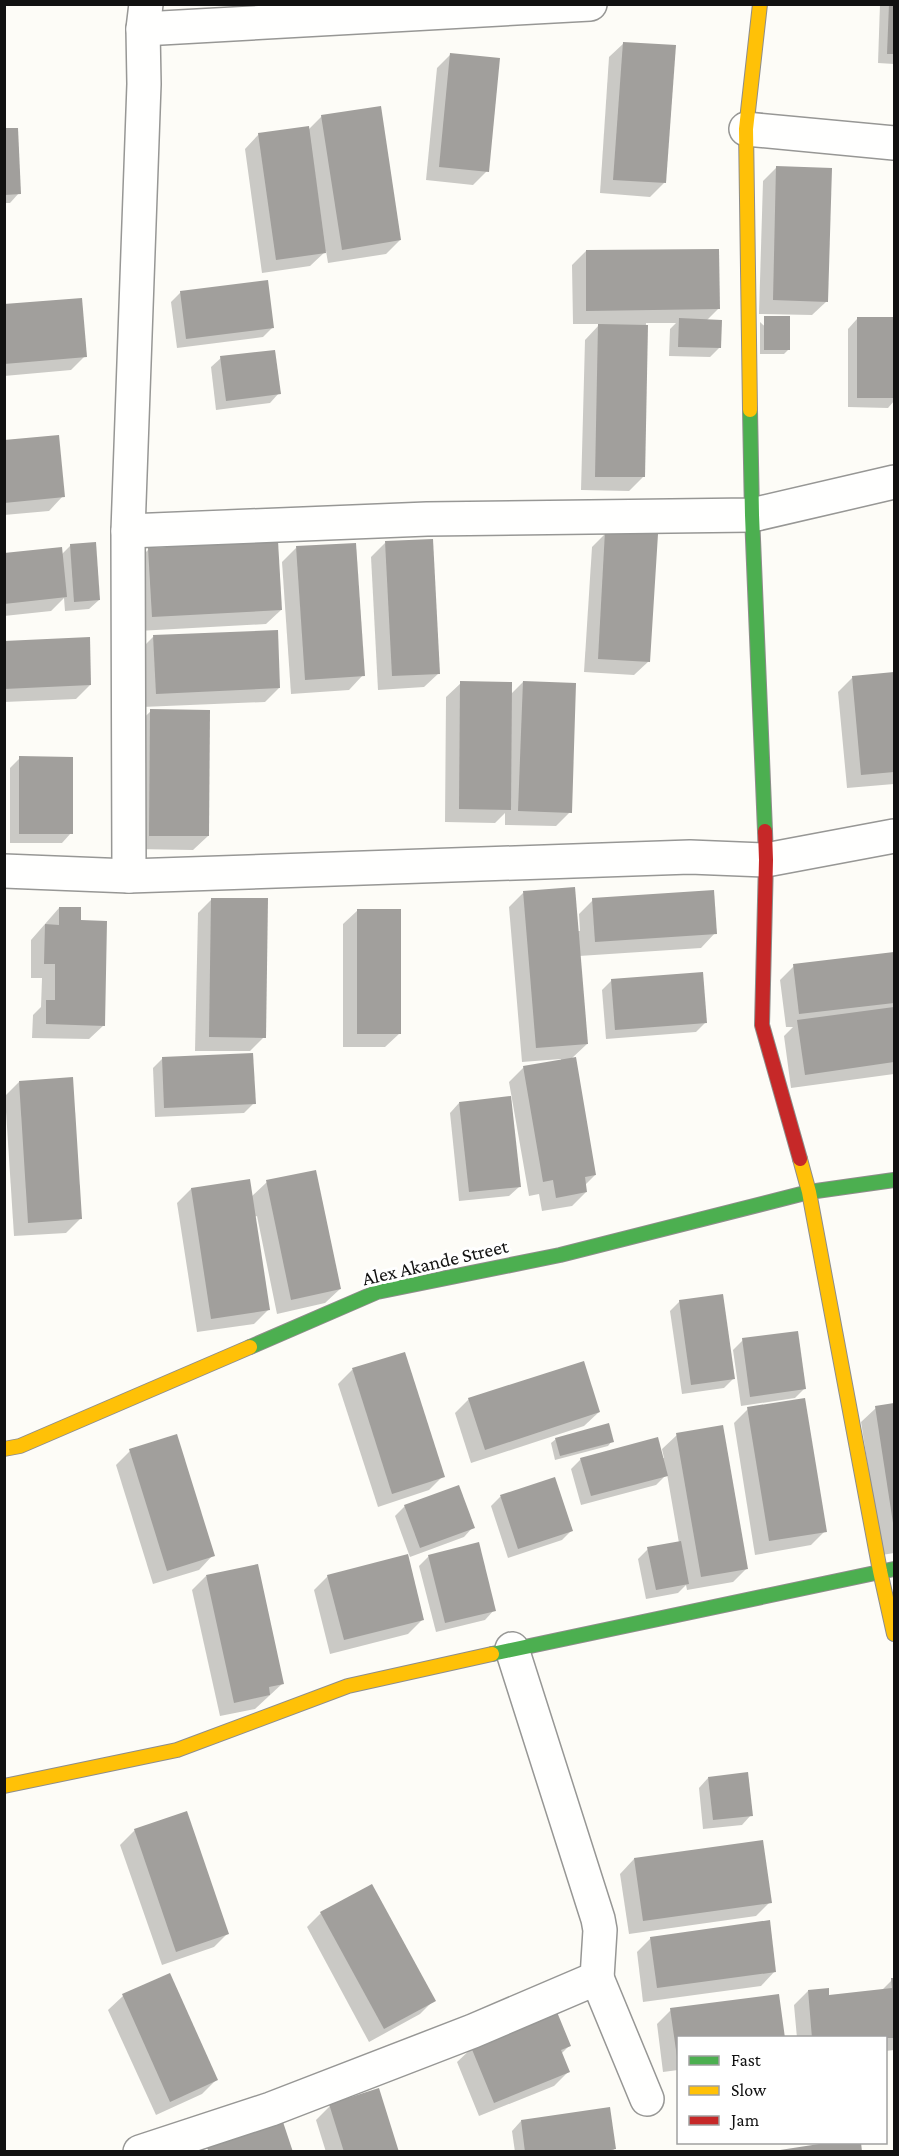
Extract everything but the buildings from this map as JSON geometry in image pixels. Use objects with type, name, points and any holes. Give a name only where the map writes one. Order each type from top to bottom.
[{"type":"street","points":[[129,876],[128,531],[145,17],[590,4]]},
{"type":"street","points":[[760,4],[746,129],[752,515],[766,860],[762,1025],[809,1192],[887,1570],[894,1634]]},
{"type":"street","points":[[746,129],[894,144]]},
{"type":"street","points":[[128,531],[427,519],[752,515],[894,482]]},
{"type":"street","points":[[4,871],[129,876],[690,857],[766,860],[894,836]]},
{"type":"street","name":"Alex Akande Street","points":[[4,1449],[20,1446],[377,1292],[560,1255],[809,1192],[894,1180]]},
{"type":"street","points":[[4,1786],[177,1750],[348,1686],[887,1570]]},
{"type":"street","points":[[512,1649],[598,1919],[600,1929],[597,1978],[647,2099]]},
{"type":"street","points":[[140,2151],[271,2109],[462,2035],[597,1978]]},
{"type":"traffic: fast","points":[[750,410],[765,831]]},
{"type":"traffic: fast","points":[[250,1347],[377,1292],[560,1255],[809,1192],[894,1180]]},
{"type":"traffic: fast","points":[[492,1654],[894,1569]]},
{"type":"traffic: slow","points":[[750,410],[746,129],[760,4]]},
{"type":"traffic: slow","points":[[800,1159],[809,1192],[880,1571],[894,1634]]},
{"type":"traffic: slow","points":[[4,1449],[20,1446],[250,1347]]},
{"type":"traffic: slow","points":[[4,1786],[177,1750],[348,1686],[492,1654]]},
{"type":"traffic: jam","points":[[765,831],[762,1025],[800,1159]]}]
